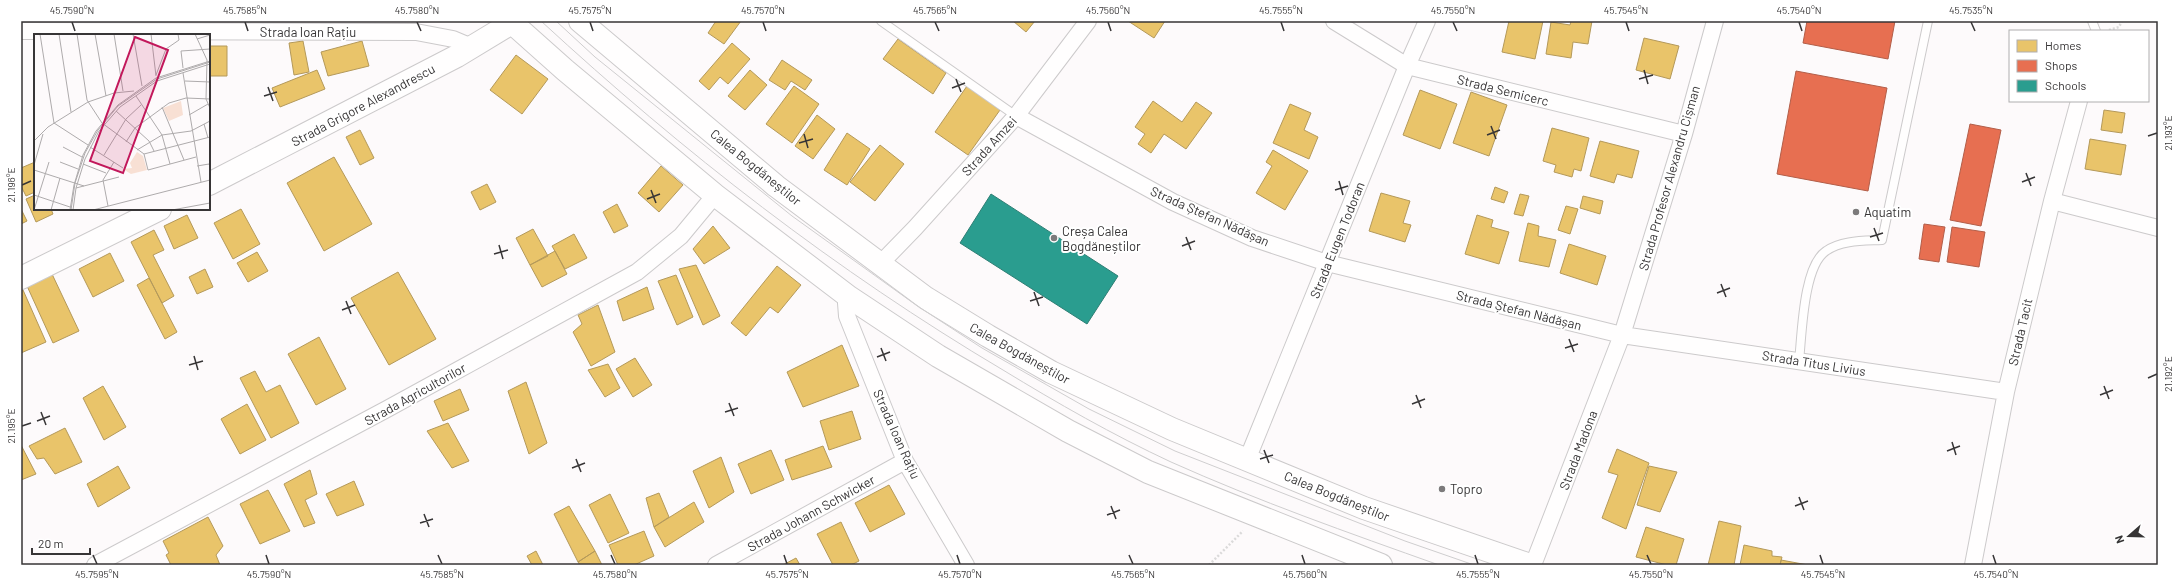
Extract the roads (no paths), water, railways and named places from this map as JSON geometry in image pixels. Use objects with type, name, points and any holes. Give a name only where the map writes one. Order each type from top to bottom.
[{"type":"main road","name":"Calea Bogdăneștilor","points":[[580,21],[776,186],[932,302],[988,336],[1051,372],[1172,429],[1364,508],[1530,565]]},
{"type":"main road","name":"Strada Grigore Alexandrescu","points":[[210,183],[472,47],[513,22]]},
{"type":"main road","points":[[513,22],[565,70],[715,195],[850,298],[893,328],[999,393],[1068,431],[1148,472],[1381,565]]},
{"type":"main road","points":[[21,278],[158,210]]},
{"type":"street","name":"Strada Amzei","points":[[881,263],[915,228],[1016,116],[1088,21]]},
{"type":"street","name":"Strada Semicerc","points":[[1334,21],[1407,66],[1684,134]]},
{"type":"street","name":"Strada Eugen Todoran","points":[[1247,460],[1328,264],[1407,66],[1427,21]]},
{"type":"street","name":"Strada Profesor Alexandru Cișman","points":[[1622,335],[1684,134],[1714,21]]},
{"type":"street","name":"Strada Ioan Rațiu","points":[[21,31],[416,32],[453,39],[472,47]]},
{"type":"street","name":"Strada Tacit","points":[[1973,565],[2006,392],[2052,201],[2079,102]]},
{"type":"street","name":"Strada Ștefan Nădășan","points":[[1016,116],[1173,202],[1252,238],[1328,264],[1622,335]]},
{"type":"street","name":"Strada Agricultorilor","points":[[95,565],[380,413],[637,272],[682,236],[715,195]]},
{"type":"street","points":[[2052,201],[2158,228]]},
{"type":"street","name":"Strada Ioan Rațiu","points":[[850,298],[846,303],[847,316],[906,461],[966,565]]},
{"type":"street","name":"Strada Titus Livius","points":[[1622,335],[2006,392]]},
{"type":"street","name":"Strada Madona","points":[[1533,565],[1622,335]]},
{"type":"street","name":"Strada Johann Schwicker","points":[[716,565],[906,461]]},
{"type":"lane","name":"Strada Ștefan Nădășan","points":[[881,21],[1016,116]]},
{"type":"lane","points":[[1799,361],[1807,292],[1815,264],[1825,251],[1842,244],[1859,241],[1882,240],[1928,21]]},
{"type":"tram line","points":[[541,21],[650,117],[763,208],[880,292],[1003,370],[1086,418],[1171,462],[1270,503],[1439,565]]},
{"type":"tram line","points":[[556,21],[595,57],[792,216],[916,305],[982,348],[1089,409],[1175,451],[1405,541],[1474,565]]},
{"type":"place","name":"Aquatim","points":[[1856,212]]},
{"type":"place","name":"Creșa Calea Bogdăneștilor","points":[[1054,238]]},
{"type":"place","name":"Topro","points":[[1442,489]]}]
